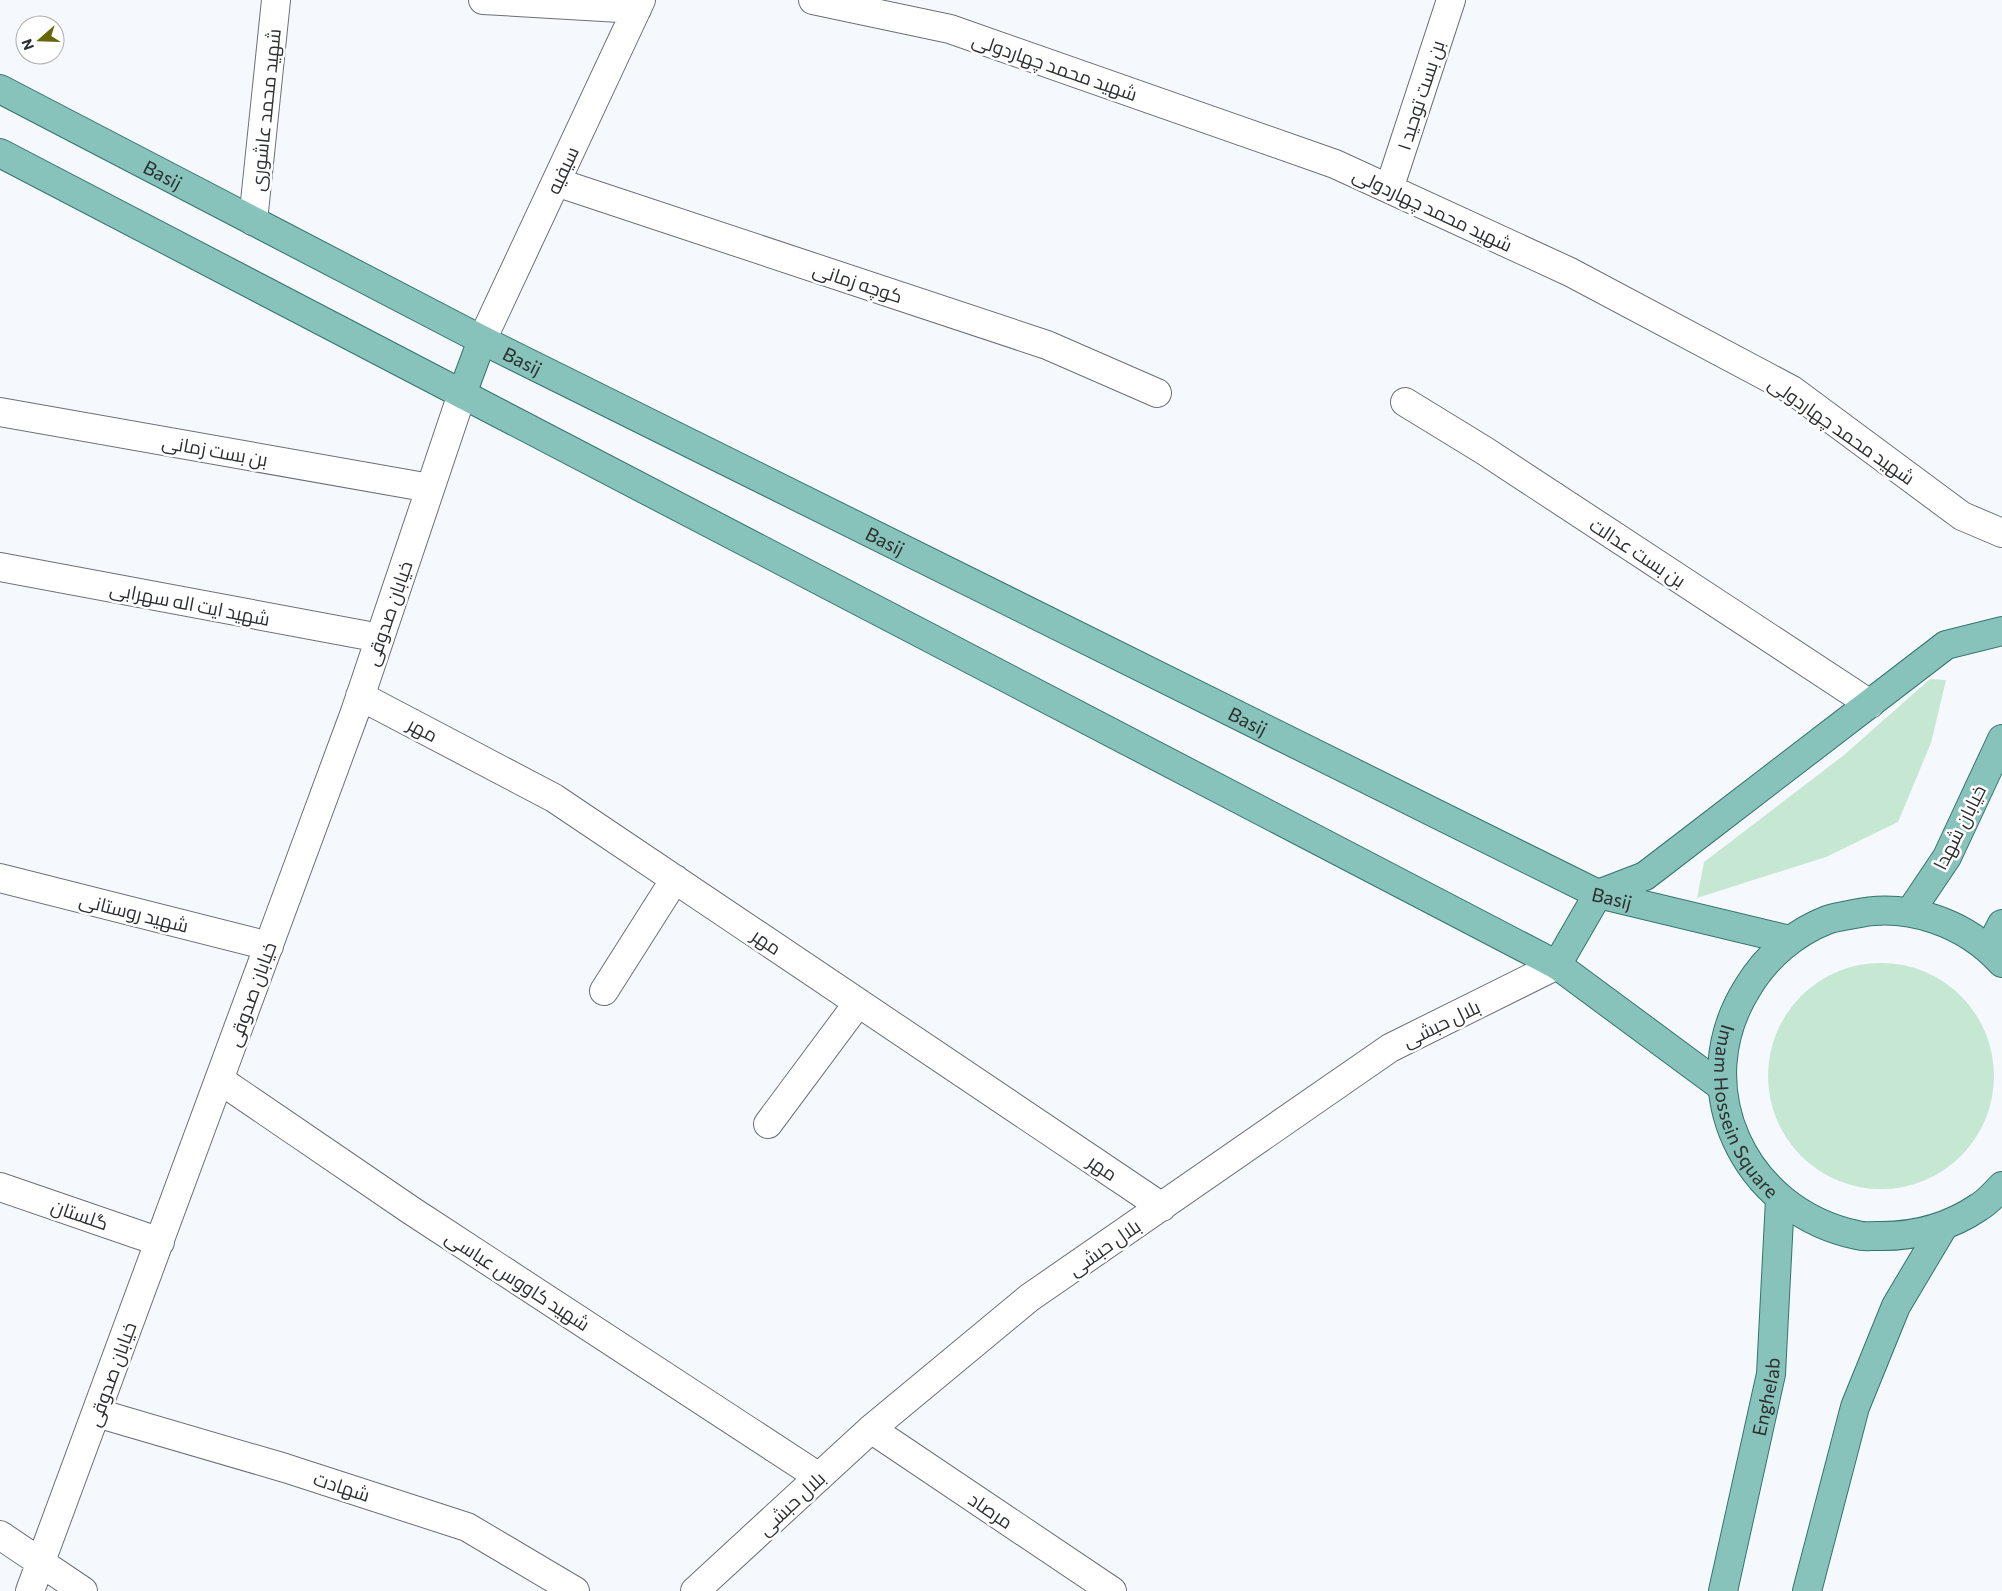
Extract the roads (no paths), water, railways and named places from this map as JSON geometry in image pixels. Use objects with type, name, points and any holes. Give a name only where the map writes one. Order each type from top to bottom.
[{"type":"main road","name":"Basij","points":[[0,89],[482,340],[1598,894],[1790,940]]},
{"type":"main road","points":[[0,153],[1557,965],[1722,1088]]},
{"type":"main road","points":[[462,394],[482,340]]},
{"type":"main road","points":[[1557,965],[1598,894],[1645,876],[1946,645],[2002,631]]},
{"type":"main road","name":"خیابان شهدا","points":[[1910,912],[1947,857],[2002,739]]},
{"type":"main road","name":"Imam Hossein Square","points":[[1996,956],[1950,924],[1910,912],[1868,911],[1827,920],[1790,940],[1758,969],[1736,1005],[1724,1045],[1722,1088],[1731,1129],[1751,1168],[1780,1200],[1817,1222],[1858,1236],[1901,1236],[1943,1227],[1981,1206],[2002,1186]]},
{"type":"main road","points":[[1996,956],[2002,924]]},
{"type":"main road","name":"Enghelab","points":[[1723,1591],[1771,1374],[1780,1200]]},
{"type":"main road","points":[[1807,1591],[1855,1407],[1896,1306],[1943,1227]]},
{"type":"street","name":"شهید محمد عاشوری","points":[[253,221],[276,0]]},
{"type":"street","points":[[484,0],[639,4]]},
{"type":"street","name":"شهید محمد چهاردولی","points":[[813,0],[950,29],[1335,164],[1570,272],[1792,390],[1962,516],[2002,533]]},
{"type":"street","name":"بن بست توحید ۱","points":[[1389,189],[1451,0]]},
{"type":"street","name":"سیفیه","points":[[482,340],[639,4]]},
{"type":"street","name":"کوچه زمانی","points":[[556,182],[1047,345],[1157,393]]},
{"type":"street","name":"خیابان صدوقی","points":[[30,1591],[360,696],[462,394]]},
{"type":"street","name":"بن بست عدالت","points":[[1405,402],[1485,451],[1870,704]]},
{"type":"street","name":"بن بست زمانی","points":[[0,412],[430,488]]},
{"type":"street","name":"شهید ایت اله سهرابی","points":[[0,567],[380,638]]},
{"type":"street","name":"مهر","points":[[360,696],[554,798],[1162,1207]]},
{"type":"street","name":"شهید روستانی","points":[[0,878],[269,946]]},
{"type":"street","points":[[604,991],[675,879]]},
{"type":"street","name":"بلال حبشی","points":[[695,1591],[871,1429],[1029,1298],[1390,1048],[1557,965]]},
{"type":"street","points":[[768,1124],[858,1003]]},
{"type":"street","name":"شهید کاووس عباسی","points":[[220,1080],[412,1212],[819,1477]]},
{"type":"street","name":"گلستان","points":[[0,1187],[160,1242]]},
{"type":"street","name":"شهادت","points":[[97,1413],[285,1468],[467,1527],[575,1591]]},
{"type":"street","name":"مرصاد","points":[[871,1429],[1112,1591]]},
{"type":"street","points":[[0,1535],[83,1591]]}]
